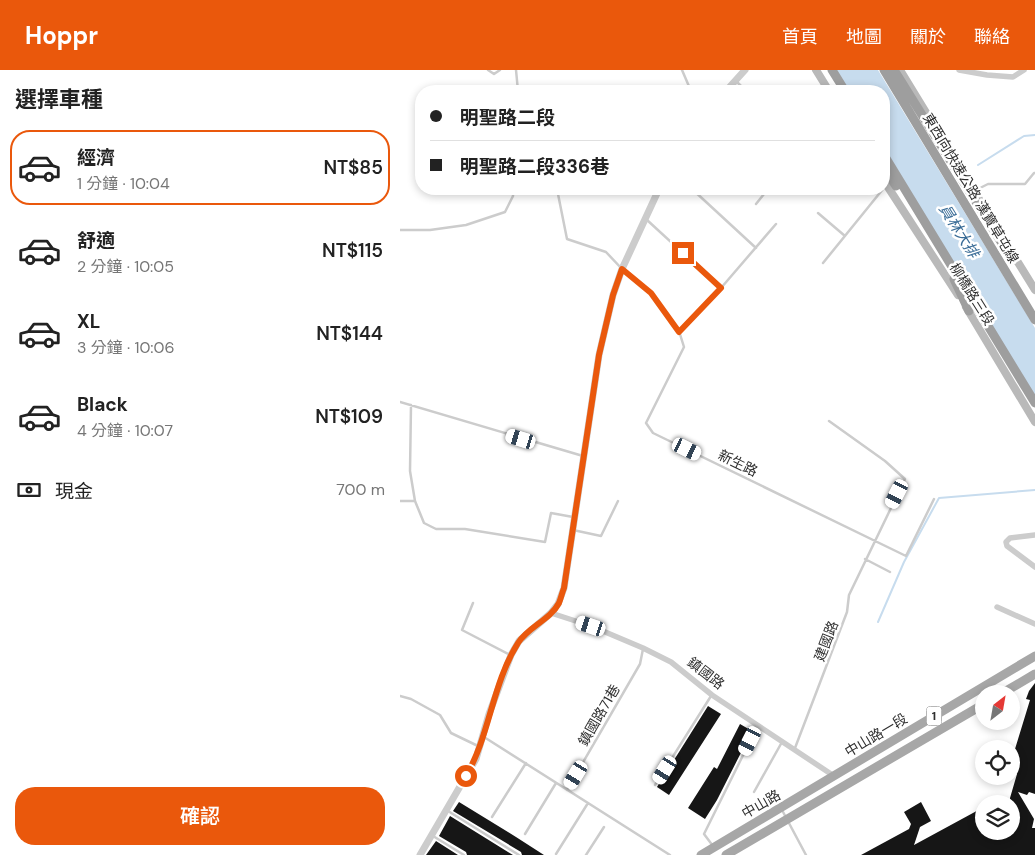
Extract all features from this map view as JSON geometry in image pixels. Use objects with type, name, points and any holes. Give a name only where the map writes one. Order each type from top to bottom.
[{"type":"highway","points":[[824,70],[833,85]]},
{"type":"highway","points":[[832,70],[841,85]]},
{"type":"highway","name":"東西向快速公路 漢寶草屯線","points":[[884,70],[1035,320]]},
{"type":"highway","points":[[894,70],[1005,248],[1014,256]]},
{"type":"highway","points":[[890,165],[1035,403]]},
{"type":"highway","points":[[890,176],[956,282],[969,312]]},
{"type":"main road","points":[[816,70],[825,85]]},
{"type":"main road","points":[[900,70],[1035,289]]},
{"type":"main road","name":"柳橋路三段","points":[[890,195],[969,312],[1035,422]]},
{"type":"main road","name":"中山路一段","points":[[834,776],[1035,656]]},
{"type":"main road","points":[[1016,685],[1035,674]]},
{"type":"main road","name":"中山路一段","points":[[842,786],[975,709]]},
{"type":"main road","name":"中山路","points":[[701,855],[834,776]]},
{"type":"main road","name":"中山路","points":[[726,855],[842,786]]},
{"type":"street","points":[[732,85],[745,70]]},
{"type":"street","points":[[960,70],[987,75],[1013,76],[1024,70]]},
{"type":"street","points":[[420,855],[476,759],[489,714],[511,655],[519,641],[551,613],[558,604],[564,588],[599,355],[613,295],[622,269],[656,195]]},
{"type":"street","points":[[1035,535],[1010,538],[1006,542],[1007,546],[1035,567]]},
{"type":"street","points":[[997,607],[1035,624]]},
{"type":"street","name":"鎮國路","points":[[551,613],[591,626],[671,662],[712,694],[834,776]]},
{"type":"lane","points":[[488,70],[494,74],[500,70]]},
{"type":"lane","points":[[516,70],[517,85]]},
{"type":"lane","points":[[682,70],[688,85]]},
{"type":"lane","points":[[736,81],[740,85]]},
{"type":"lane","points":[[974,190],[988,184],[1025,184],[1035,173]]},
{"type":"lane","points":[[400,230],[430,230],[466,225],[505,212],[513,195]]},
{"type":"lane","points":[[558,195],[567,239],[606,252],[622,269],[651,293],[679,332],[721,288],[776,224]]},
{"type":"lane","points":[[699,195],[756,248]]},
{"type":"lane","points":[[756,204],[763,195]]},
{"type":"lane","points":[[823,262],[877,195]]},
{"type":"lane","points":[[818,213],[845,236]]},
{"type":"lane","points":[[645,218],[721,288]]},
{"type":"lane","name":"新生路","points":[[679,332],[684,347],[646,423],[653,433],[875,540]]},
{"type":"lane","points":[[400,402],[584,457]]},
{"type":"lane","points":[[411,404],[410,471],[414,501],[424,523],[436,529],[465,529],[545,542],[551,513],[574,517]]},
{"type":"lane","name":"建國路","points":[[795,750],[847,612],[849,594],[904,480],[885,461],[828,421]]},
{"type":"lane","points":[[875,540],[906,556],[934,499]]},
{"type":"lane","points":[[572,530],[601,536],[618,500]]},
{"type":"lane","points":[[400,501],[414,501]]},
{"type":"lane","points":[[866,559],[890,572]]},
{"type":"lane","points":[[473,602],[462,630],[511,655]]},
{"type":"lane","name":"鎮國路71巷","points":[[567,790],[640,664],[643,648]]},
{"type":"lane","points":[[655,785],[712,694]]},
{"type":"lane","points":[[400,696],[411,699],[440,715],[451,733],[480,747]]},
{"type":"lane","points":[[714,847],[704,834],[758,726]]},
{"type":"lane","points":[[482,736],[670,855]]},
{"type":"lane","points":[[754,792],[782,742]]},
{"type":"lane","points":[[492,818],[526,763]]},
{"type":"lane","points":[[525,834],[556,782]]},
{"type":"lane","points":[[556,854],[588,803]]},
{"type":"lane","points":[[781,808],[806,855]]},
{"type":"lane","points":[[446,810],[519,855]]},
{"type":"lane","points":[[586,855],[604,827]]},
{"type":"lane","points":[[431,835],[464,855]]},
{"type":"water","points":[[836,70],[878,70],[887,85],[845,85]]},
{"type":"water","name":"員林大排","points":[[890,90],[1035,328],[1035,397],[890,158]]},
{"type":"building","points":[[1035,683],[1035,794],[1029,792],[1027,795],[1018,792],[1020,795],[1011,795],[1014,785],[1020,785],[1020,740],[1018,740],[1030,700],[1026,699]]},
{"type":"building","points":[[708,706],[721,714],[669,795],[657,787]]},
{"type":"building","points":[[740,724],[752,731],[717,800],[705,819],[688,808],[714,767],[717,769]]},
{"type":"building","points":[[1020,795],[1034,819],[1032,828],[1035,828],[1035,855],[861,855],[909,829],[911,824],[904,812],[921,802],[931,821],[920,827],[914,845],[975,812],[975,840],[1020,840]]},
{"type":"building","points":[[459,802],[544,855],[522,855],[521,852],[453,811]]},
{"type":"building","points":[[450,816],[513,855],[467,855],[466,852],[439,836]]},
{"type":"building","points":[[436,841],[458,855],[426,855]]},
{"type":"waterway","points":[[978,165],[1024,136],[1035,135]]},
{"type":"waterway","points":[[878,622],[904,562],[939,498],[1035,490]]},
{"type":"route","points":[[466,776],[476,759],[489,714],[511,655],[519,641],[551,613],[558,604],[564,588],[599,355],[613,295],[622,269],[651,293],[679,332],[721,288],[683,253]]}]
